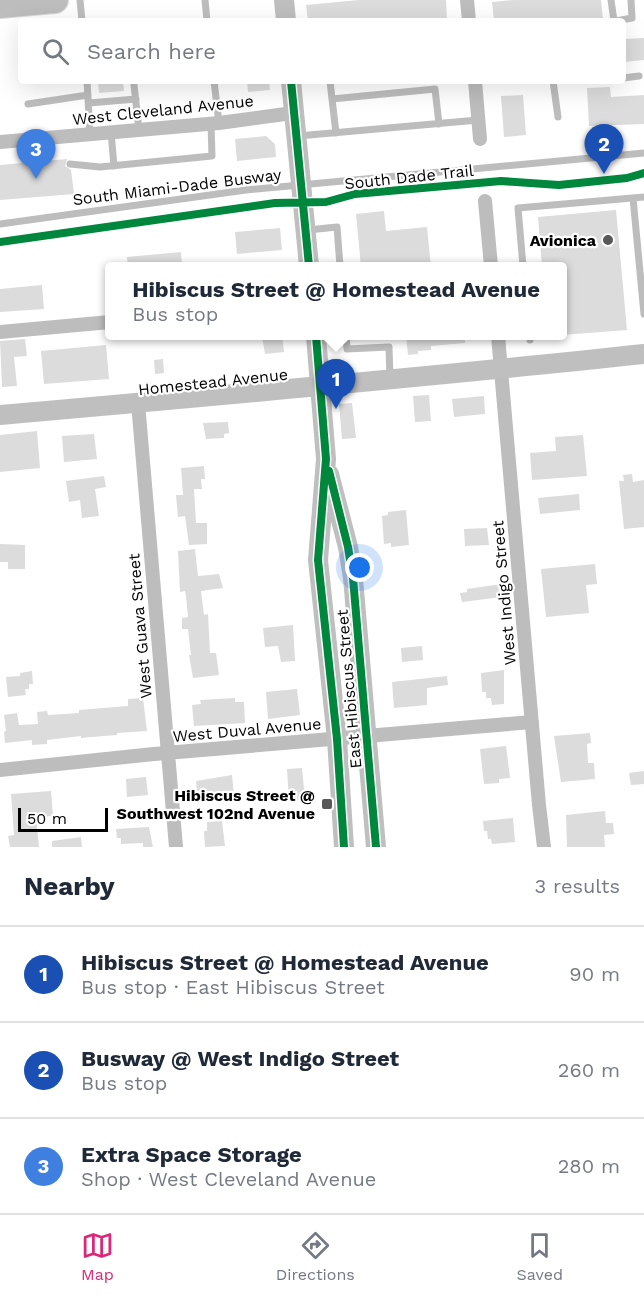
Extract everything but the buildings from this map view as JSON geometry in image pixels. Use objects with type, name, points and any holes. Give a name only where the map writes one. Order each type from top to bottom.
[{"type":"highway","points":[[0,5],[55,0]]},
{"type":"street","points":[[284,0],[286,18]]},
{"type":"street","points":[[467,0],[469,18]]},
{"type":"street","points":[[291,84],[308,262]]},
{"type":"street","points":[[475,84],[480,139]]},
{"type":"street","name":"West Cleveland Avenue","points":[[0,142],[215,123],[293,113]]},
{"type":"street","points":[[485,201],[491,262]]},
{"type":"street","points":[[0,332],[105,322]]},
{"type":"street","name":"East Hibiscus Street","points":[[316,340],[326,459],[318,560],[322,618],[337,739],[344,847]]},
{"type":"street","name":"West Indigo Street","points":[[498,340],[544,847]]},
{"type":"street","name":"Homestead Avenue","points":[[0,415],[320,385],[391,381],[644,354]]},
{"type":"street","name":"West Guava Street","points":[[138,403],[176,847]]},
{"type":"street","name":"East Hibiscus Street","points":[[326,459],[348,547],[353,578],[376,847]]},
{"type":"street","name":"West Duval Avenue","points":[[0,770],[167,753],[532,722]]},
{"type":"lane","points":[[80,0],[82,18]]},
{"type":"lane","points":[[205,0],[207,18]]},
{"type":"lane","points":[[611,0],[614,18]]},
{"type":"lane","points":[[626,19],[632,18],[631,0]]},
{"type":"lane","points":[[626,78],[639,76]]},
{"type":"lane","points":[[87,84],[90,134]]},
{"type":"lane","points":[[134,84],[140,130]]},
{"type":"lane","points":[[70,164],[100,167],[212,156],[215,123],[214,84]]},
{"type":"lane","points":[[330,84],[336,133]]},
{"type":"lane","points":[[435,84],[439,123]]},
{"type":"lane","points":[[553,84],[558,117]]},
{"type":"lane","points":[[332,99],[435,89]]},
{"type":"lane","points":[[28,104],[88,99],[136,99]]},
{"type":"lane","points":[[296,137],[478,120]]},
{"type":"lane","points":[[111,132],[114,166]]},
{"type":"lane","name":"South Miami-Dade Busway","points":[[0,224],[177,199],[300,185],[644,153]]},
{"type":"lane","points":[[523,262],[518,208],[644,196]]},
{"type":"lane","points":[[633,198],[644,314]]},
{"type":"lane","points":[[305,231],[337,226],[340,262]]},
{"type":"lane","points":[[346,340],[347,349],[389,347],[391,381]]},
{"type":"cycle path","points":[[291,84],[309,262]]},
{"type":"cycle path","name":"South Dade Trail","points":[[0,242],[275,203],[326,202],[355,194],[501,181],[559,185],[627,178],[644,173]]},
{"type":"cycle path","points":[[316,340],[326,459],[318,560],[337,739],[344,847]]},
{"type":"cycle path","points":[[329,471],[348,547],[353,578],[376,847]]},
{"type":"place","name":"Busway @ West Indigo Street","points":[[604,174]]},
{"type":"place","name":"Extra Space Storage","points":[[36,179]]},
{"type":"place","name":"Avionica","points":[[608,240]]},
{"type":"place","name":"Hibiscus Street @ Homestead Avenue","points":[[336,409]]},
{"type":"place","name":"Hibiscus Street @ Southwest 102nd Avenue","points":[[327,804]]}]
